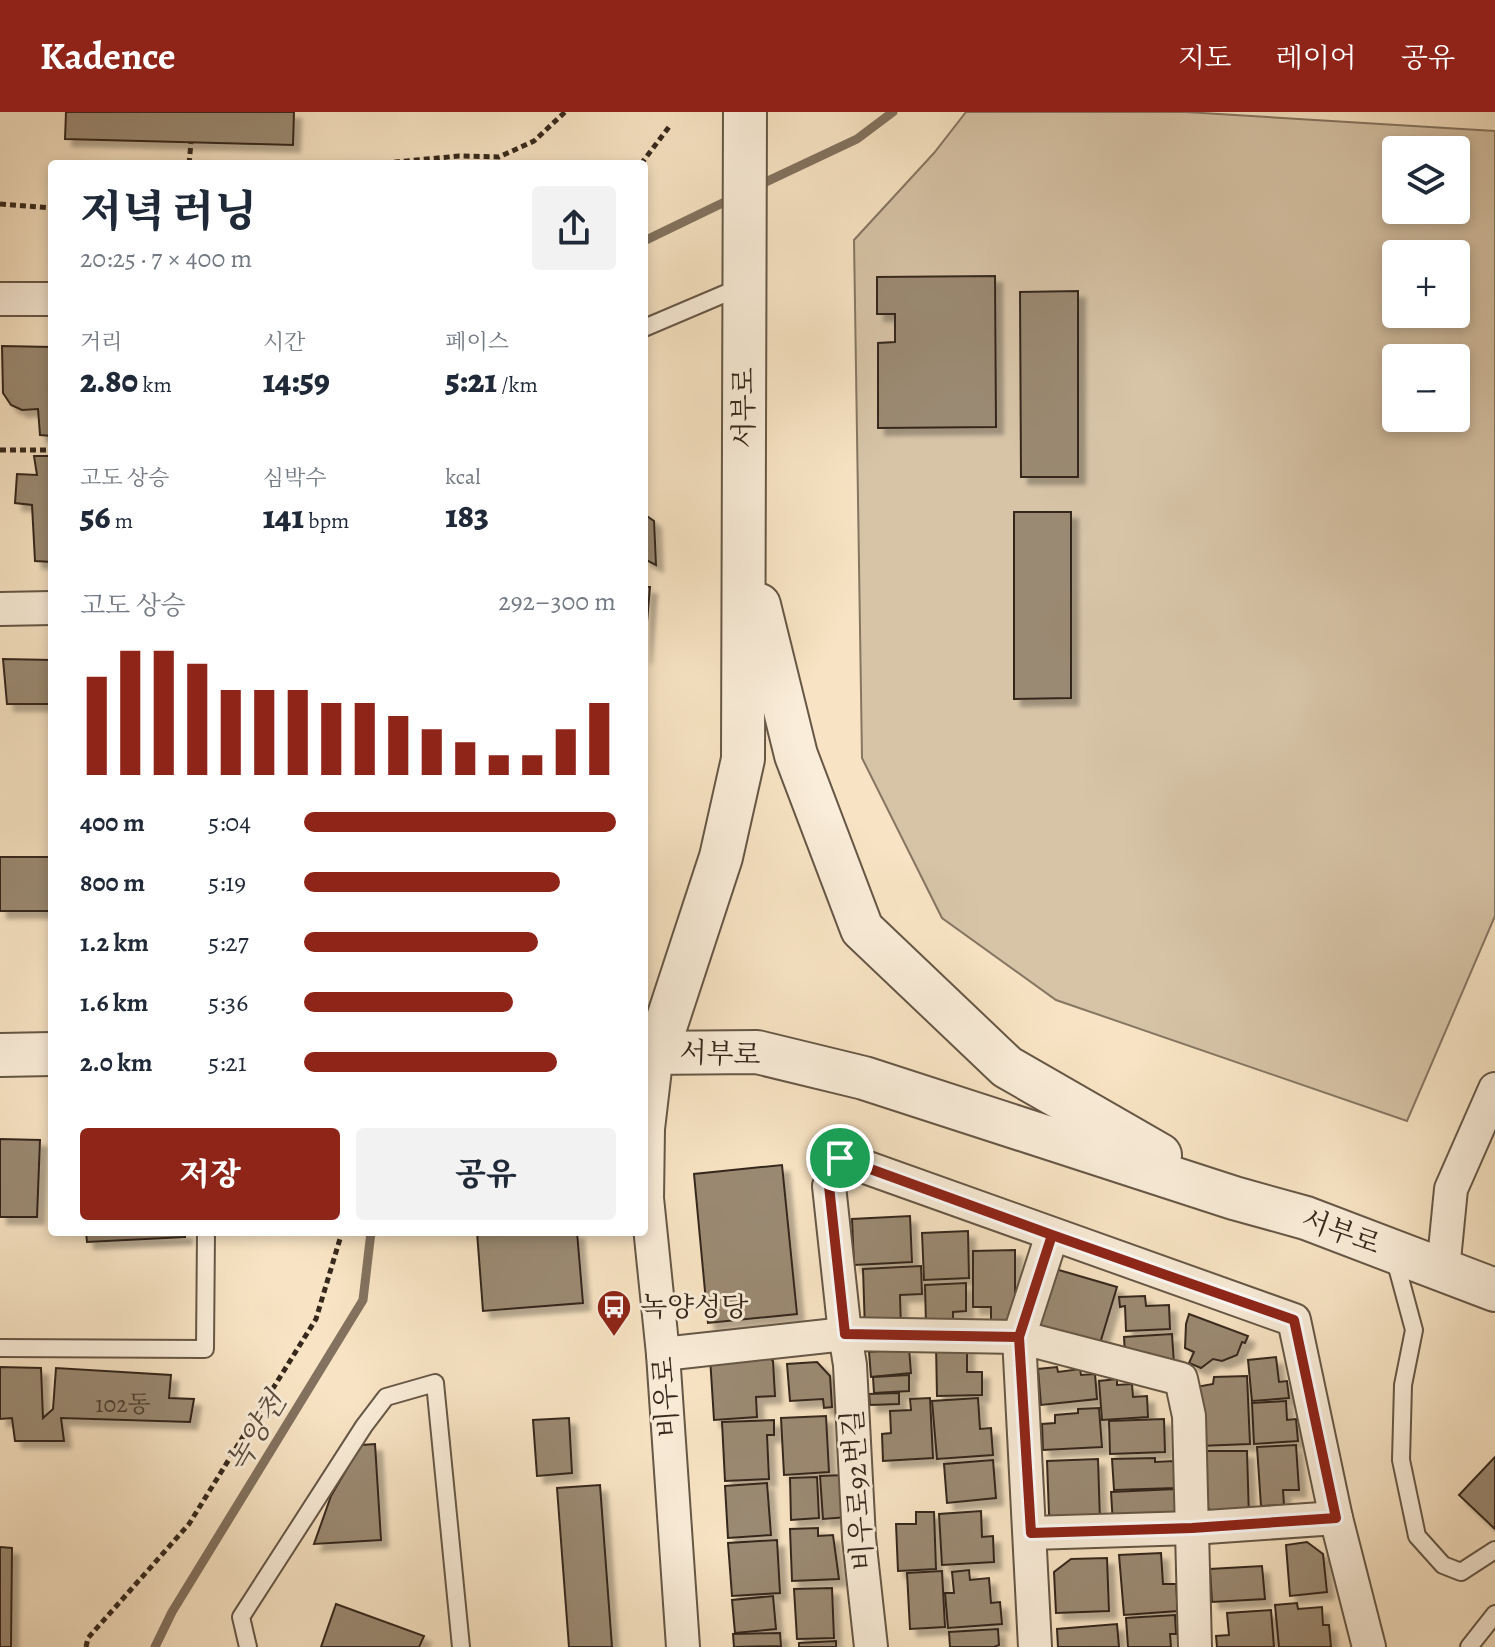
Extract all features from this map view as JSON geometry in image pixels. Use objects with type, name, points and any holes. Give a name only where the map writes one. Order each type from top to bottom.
[{"type":"street","name":"서부로","points":[[745,112],[743,759],[721,857],[651,1053],[757,1052],[864,1078],[1234,1198],[1306,1218],[1495,1290]]},
{"type":"street","points":[[0,299],[48,299]]},
{"type":"street","points":[[744,541],[796,755],[862,929],[1007,1067],[1234,1198]]},
{"type":"street","points":[[0,609],[48,608]]},
{"type":"street","name":"비우로","points":[[648,1129],[651,1053]]},
{"type":"street","points":[[0,1055],[48,1054]]},
{"type":"street","points":[[1443,1270],[1451,1189],[1495,1089]]},
{"type":"street","name":"비우로92번길","points":[[871,1647],[859,1538],[850,1365],[829,1186],[840,1158],[1052,1235]]},
{"type":"street","name":"비우로","points":[[648,1208],[663,1354],[683,1647]]},
{"type":"street","points":[[1035,1647],[1019,1337],[1052,1235],[1294,1320],[1336,1518],[1369,1647]]},
{"type":"street","points":[[663,1354],[845,1334],[1019,1337],[1181,1379],[1189,1416],[1195,1647]]},
{"type":"street","points":[[1031,1533],[1192,1528],[1336,1518]]},
{"type":"lane","points":[[648,326],[745,277]]},
{"type":"lane","points":[[0,1348],[205,1349],[206,1236]]},
{"type":"lane","points":[[1392,1251],[1414,1330],[1403,1385],[1401,1460],[1417,1536],[1443,1565],[1461,1572],[1495,1550]]},
{"type":"lane","points":[[248,1647],[241,1617],[364,1426],[386,1397],[435,1383],[461,1647]]},
{"type":"lane","points":[[1469,1647],[1495,1614]]},
{"type":"path","points":[[416,160],[459,156],[499,157],[534,141],[565,112]]},
{"type":"path","points":[[644,160],[669,127]]},
{"type":"path","points":[[189,160],[191,143]]},
{"type":"path","points":[[0,204],[48,208]]},
{"type":"path","points":[[0,450],[48,450]]},
{"type":"path","points":[[86,1647],[88,1638],[189,1524],[316,1319],[341,1236]]},
{"type":"shaded area","points":[[966,112],[1186,112],[1495,131],[1495,916],[1407,1121],[1056,1000],[942,918],[862,758],[854,240],[934,153]]},
{"type":"building","points":[[66,112],[294,112],[293,145],[65,139]]},
{"type":"building","points":[[995,276],[996,427],[878,428],[878,343],[895,342],[895,314],[877,314],[877,277]]},
{"type":"building","points":[[1078,291],[1078,477],[1021,477],[1020,292]]},
{"type":"building","points":[[2,346],[48,347],[48,436],[40,435],[38,409],[22,410],[11,405],[3,393]]},
{"type":"building","points":[[34,456],[48,456],[48,562],[35,561],[32,505],[15,503],[17,474],[37,475]]},
{"type":"building","points":[[1014,512],[1071,512],[1071,698],[1014,699]]},
{"type":"building","points":[[648,517],[654,521],[656,565],[648,561]]},
{"type":"building","points":[[3,659],[48,660],[48,704],[7,704]]},
{"type":"building","points":[[0,857],[48,857],[48,911],[0,911]]},
{"type":"building","points":[[0,1139],[40,1140],[37,1217],[0,1217]]},
{"type":"building","points":[[782,1165],[797,1314],[708,1323],[694,1174]]},
{"type":"building","points":[[910,1216],[912,1262],[854,1265],[852,1219]]},
{"type":"building","points":[[968,1231],[969,1278],[924,1280],[922,1233]]},
{"type":"building","points":[[86,1236],[185,1236],[185,1237],[87,1242]]},
{"type":"building","points":[[477,1236],[577,1236],[583,1303],[483,1311]]},
{"type":"building","points":[[1015,1250],[1015,1324],[991,1324],[991,1307],[973,1307],[973,1251]]},
{"type":"building","points":[[921,1266],[922,1294],[900,1295],[901,1329],[865,1331],[863,1269]]},
{"type":"building","points":[[1052,1268],[1117,1287],[1098,1350],[1034,1330]]},
{"type":"building","points":[[966,1283],[966,1311],[953,1312],[953,1326],[926,1326],[925,1285]]},
{"type":"building","points":[[1145,1296],[1146,1306],[1169,1305],[1170,1329],[1126,1331],[1125,1306],[1120,1307],[1119,1297]]},
{"type":"building","points":[[1189,1314],[1248,1336],[1237,1355],[1222,1361],[1213,1359],[1201,1368],[1189,1363],[1194,1352],[1185,1348]]},
{"type":"building","points":[[1172,1334],[1174,1364],[1154,1366],[1149,1353],[1125,1354],[1124,1337]]},
{"type":"building","points":[[967,1344],[967,1372],[982,1372],[982,1395],[937,1396],[936,1345]]},
{"type":"building","points":[[909,1348],[911,1373],[871,1377],[869,1352]]},
{"type":"building","points":[[764,1353],[773,1361],[775,1396],[756,1397],[757,1417],[714,1420],[710,1357]]},
{"type":"building","points":[[1276,1357],[1279,1382],[1287,1381],[1289,1398],[1252,1401],[1248,1360]]},
{"type":"building","points":[[817,1362],[830,1376],[832,1407],[824,1408],[823,1399],[790,1401],[787,1364]]},
{"type":"building","points":[[0,1367],[41,1368],[43,1418],[53,1409],[56,1368],[171,1375],[169,1398],[194,1399],[190,1422],[61,1418],[64,1441],[15,1441],[12,1418],[0,1419]]},
{"type":"building","points":[[1057,1367],[1058,1372],[1080,1369],[1081,1375],[1095,1374],[1097,1399],[1041,1405],[1038,1369]]},
{"type":"building","points":[[909,1375],[909,1391],[874,1393],[873,1377]]},
{"type":"building","points":[[1247,1376],[1250,1444],[1199,1446],[1196,1387],[1213,1384],[1214,1377]]},
{"type":"building","points":[[1117,1379],[1117,1385],[1132,1384],[1133,1397],[1147,1396],[1148,1417],[1102,1420],[1099,1381]]},
{"type":"building","points":[[899,1393],[899,1404],[870,1405],[869,1394]]},
{"type":"building","points":[[930,1398],[933,1458],[883,1461],[882,1434],[891,1433],[890,1411],[911,1410],[910,1399]]},
{"type":"building","points":[[978,1398],[980,1429],[991,1428],[993,1455],[937,1459],[932,1401]]},
{"type":"building","points":[[1286,1401],[1287,1420],[1296,1419],[1298,1441],[1254,1444],[1252,1403]]},
{"type":"building","points":[[1099,1408],[1102,1447],[1043,1450],[1042,1424],[1055,1423],[1055,1415]]},
{"type":"building","points":[[826,1416],[829,1472],[784,1475],[781,1418]]},
{"type":"building","points":[[569,1418],[572,1473],[537,1476],[533,1420]]},
{"type":"building","points":[[1164,1419],[1165,1452],[1110,1454],[1109,1421]]},
{"type":"building","points":[[774,1420],[774,1435],[767,1435],[769,1479],[725,1481],[722,1422]]},
{"type":"building","points":[[375,1444],[381,1540],[314,1544],[331,1496],[361,1445]]},
{"type":"building","points":[[1296,1445],[1299,1490],[1283,1490],[1284,1505],[1261,1506],[1257,1447]]},
{"type":"building","points":[[1205,1451],[1247,1451],[1249,1518],[1217,1516],[1207,1507]]},
{"type":"building","points":[[1495,1457],[1495,1529],[1459,1495]]},
{"type":"building","points":[[1155,1458],[1155,1462],[1174,1461],[1175,1488],[1114,1490],[1112,1459]]},
{"type":"building","points":[[1098,1459],[1100,1521],[1057,1523],[1049,1514],[1047,1461]]},
{"type":"building","points":[[993,1460],[996,1498],[947,1503],[944,1464]]},
{"type":"building","points":[[845,1475],[848,1517],[823,1519],[820,1476]]},
{"type":"building","points":[[817,1477],[819,1518],[791,1520],[790,1478]]},
{"type":"building","points":[[767,1483],[771,1535],[728,1538],[725,1486]]},
{"type":"building","points":[[600,1485],[612,1647],[569,1647],[557,1488]]},
{"type":"building","points":[[1176,1489],[1177,1513],[1113,1525],[1111,1492]]},
{"type":"building","points":[[981,1511],[982,1537],[993,1536],[994,1562],[942,1565],[939,1514]]},
{"type":"building","points":[[916,1512],[934,1512],[936,1569],[898,1571],[896,1524],[916,1524]]},
{"type":"building","points":[[818,1528],[818,1536],[833,1535],[839,1579],[792,1581],[790,1529]]},
{"type":"building","points":[[777,1540],[780,1593],[732,1596],[728,1543]]},
{"type":"building","points":[[1307,1542],[1323,1554],[1327,1592],[1290,1596],[1286,1545]]},
{"type":"building","points":[[0,1547],[12,1548],[11,1647],[0,1647]]},
{"type":"building","points":[[1161,1553],[1163,1584],[1176,1584],[1178,1611],[1124,1615],[1119,1555]]},
{"type":"building","points":[[1107,1558],[1109,1611],[1056,1613],[1054,1572],[1071,1559]]},
{"type":"building","points":[[1262,1566],[1265,1599],[1212,1602],[1210,1569]]},
{"type":"building","points":[[969,1570],[970,1580],[989,1578],[991,1603],[1000,1602],[1002,1624],[948,1628],[945,1593],[954,1593],[952,1572]]},
{"type":"building","points":[[942,1571],[945,1627],[910,1629],[907,1573]]},
{"type":"building","points":[[832,1588],[834,1638],[797,1639],[794,1589]]},
{"type":"building","points":[[773,1596],[776,1629],[735,1633],[732,1600]]},
{"type":"building","points":[[1297,1603],[1298,1609],[1322,1607],[1323,1625],[1329,1625],[1331,1647],[1279,1647],[1275,1605]]},
{"type":"building","points":[[336,1604],[424,1636],[419,1647],[321,1647]]},
{"type":"building","points":[[1271,1610],[1274,1647],[1217,1647],[1216,1636],[1229,1635],[1227,1613]]},
{"type":"building","points":[[1175,1615],[1176,1634],[1170,1634],[1171,1647],[1128,1647],[1126,1618]]},
{"type":"building","points":[[1117,1624],[1119,1647],[1058,1647],[1057,1629]]},
{"type":"building","points":[[998,1629],[999,1645],[994,1647],[950,1647],[949,1632]]},
{"type":"building","points":[[780,1633],[781,1646],[734,1647],[733,1634]]},
{"type":"building","points":[[836,1641],[836,1647],[799,1647],[799,1643]]},
{"type":"waterway","points":[[755,187],[857,139],[893,112]]},
{"type":"waterway","points":[[648,239],[735,197]]},
{"type":"waterway","name":"녹양천","points":[[155,1647],[172,1612],[363,1300],[371,1236]]},
{"type":"place","name":"녹양성당","points":[[614,1338]]},
{"type":"route","points":[[840,1158],[829,1186],[845,1334],[1019,1337],[1052,1235],[1294,1320],[1336,1518],[1192,1528],[1031,1533],[1019,1337],[1052,1235],[840,1158]]}]
